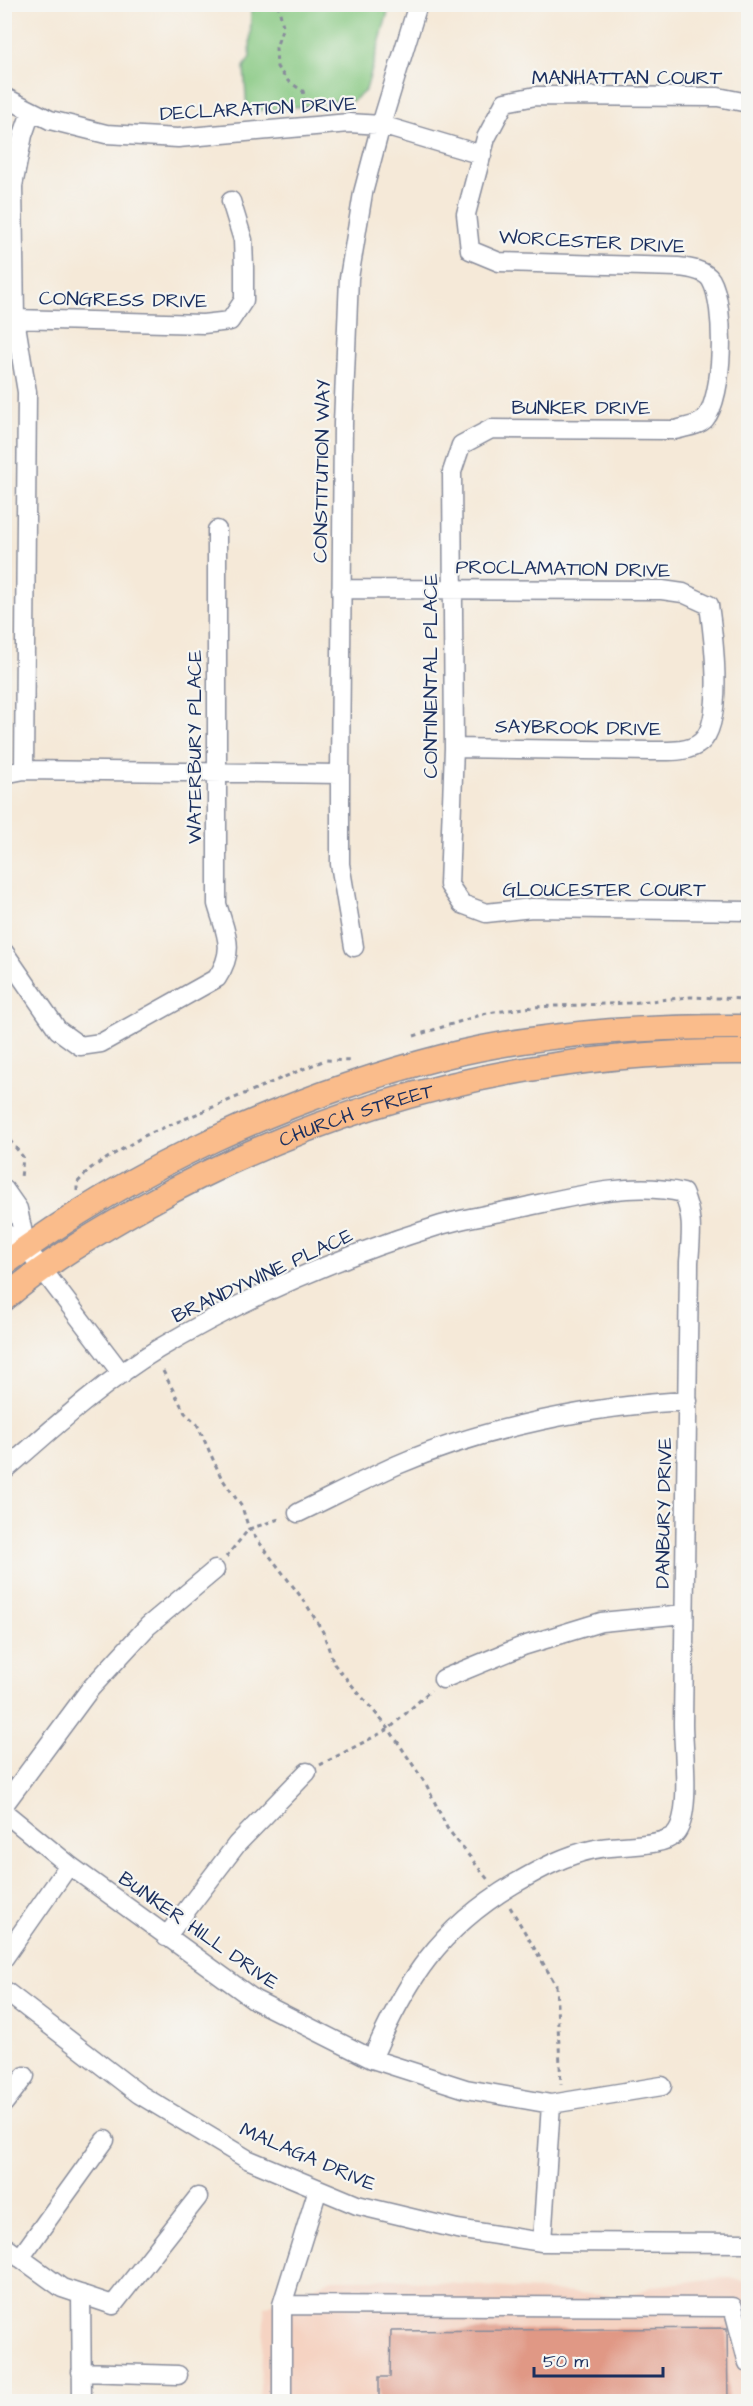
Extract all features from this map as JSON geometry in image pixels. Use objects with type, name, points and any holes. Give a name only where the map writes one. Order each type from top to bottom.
[{"type":"main road","name":"CHURCH STREET","points":[[4,1264],[98,1202],[209,1143],[277,1111],[395,1071],[447,1056],[566,1036],[632,1030],[748,1027]]},
{"type":"main road","name":"CHURCH STREET","points":[[4,1299],[42,1269],[111,1224],[171,1191],[232,1161],[348,1113],[469,1081],[559,1065],[619,1057],[748,1052]]},
{"type":"street","name":"CONSTITUTION WAY","points":[[354,947],[340,864],[339,774],[343,423],[349,278],[363,193],[418,4]]},
{"type":"street","name":"MANHATTAN COURT","points":[[482,155],[486,138],[505,102],[536,96],[718,97],[748,103]]},
{"type":"street","name":"DECLARATION DRIVE","points":[[4,97],[31,112],[106,134],[178,138],[329,124],[381,125],[482,155]]},
{"type":"street","points":[[24,770],[27,392],[15,320],[13,186],[21,144],[31,112]]},
{"type":"street","name":"WORCESTER DRIVE","points":[[482,155],[466,214],[470,250],[499,262],[678,267],[696,270],[711,279],[720,312],[719,369],[714,406],[703,421]]},
{"type":"street","name":"CONGRESS DRIVE","points":[[15,320],[203,324],[230,321],[244,300],[243,240],[231,201]]},
{"type":"street","name":"BUNKER DRIVE","points":[[461,445],[491,429],[675,430],[703,421]]},
{"type":"street","name":"CONTINENTAL PLACE","points":[[461,445],[453,472],[454,748],[449,885],[462,904]]},
{"type":"street","name":"WATERBURY PLACE","points":[[4,952],[58,1030],[80,1046],[101,1043],[217,978],[227,962],[229,944],[217,904],[217,530]]},
{"type":"street","name":"PROCLAMATION DRIVE","points":[[341,589],[662,590],[683,593],[709,605],[716,652],[712,723],[701,742]]},
{"type":"street","name":"SAYBROOK DRIVE","points":[[454,748],[651,751],[679,750],[701,742]]},
{"type":"street","points":[[4,774],[24,770],[217,770],[339,774]]},
{"type":"street","name":"GLOUCESTER COURT","points":[[462,904],[486,913],[532,908],[748,911]]},
{"type":"street","name":"BRANDYWINE PLACE","points":[[4,1471],[85,1401],[157,1350],[222,1315],[324,1267],[443,1224],[558,1200],[659,1187],[683,1193]]},
{"type":"street","points":[[4,1189],[18,1209],[26,1248]]},
{"type":"street","name":"DANBURY DRIVE","points":[[500,1893],[548,1864],[578,1852],[612,1845],[666,1841],[676,1833],[683,1821],[686,1803],[683,1766],[684,1614],[689,1262],[692,1225],[689,1207],[683,1193]]},
{"type":"street","points":[[4,1232],[26,1248],[122,1374]]},
{"type":"street","points":[[298,1513],[398,1465],[495,1432],[637,1403],[688,1401]]},
{"type":"street","points":[[4,1805],[90,1689],[148,1626],[215,1570]]},
{"type":"street","points":[[443,1679],[524,1646],[601,1622],[684,1614]]},
{"type":"street","points":[[166,1937],[237,1844],[307,1772]]},
{"type":"street","name":"BUNKER HILL DRIVE","points":[[4,1812],[69,1865],[255,2000],[372,2059],[466,2089],[557,2103],[662,2086]]},
{"type":"street","points":[[4,1958],[69,1865]]},
{"type":"street","points":[[372,2059],[394,2007],[431,1953],[456,1926],[483,1903],[500,1893]]},
{"type":"street","name":"MALAGA DRIVE","points":[[4,1990],[139,2094],[247,2159],[357,2205],[457,2229],[542,2242],[748,2243]]},
{"type":"street","points":[[4,2103],[25,2076]]},
{"type":"street","points":[[542,2242],[557,2103]]},
{"type":"street","points":[[20,2258],[105,2140]]},
{"type":"street","points":[[282,2402],[282,2305],[318,2189]]},
{"type":"street","points":[[4,2247],[62,2288],[113,2305],[198,2197]]},
{"type":"street","points":[[81,2294],[82,2402]]},
{"type":"street","points":[[282,2305],[733,2307],[748,2363]]},
{"type":"street","points":[[81,2372],[178,2375]]},
{"type":"path","points":[[278,4],[283,26],[275,57],[277,67],[288,81],[300,87],[307,108],[299,109]]},
{"type":"path","points":[[414,1036],[487,1014],[533,1007],[629,1003],[690,997],[748,999]]},
{"type":"path","points":[[78,1193],[77,1183],[91,1168],[144,1136],[325,1060],[354,1061]]},
{"type":"path","points":[[4,1133],[23,1157],[21,1178]]},
{"type":"path","points":[[163,1371],[185,1413],[197,1424],[212,1461],[242,1507],[249,1528],[305,1602],[323,1632],[334,1664],[389,1729],[427,1786],[447,1828],[500,1893],[525,1929],[556,1985],[557,2103]]},
{"type":"path","points":[[215,1570],[249,1528],[298,1513]]},
{"type":"path","points":[[307,1772],[389,1729],[443,1679]]},
{"type":"shaded area","points":[[727,2277],[748,2283],[748,2401],[259,2402],[265,2307],[332,2279],[393,2279],[628,2297],[653,2286]]},
{"type":"green space","points":[[251,5],[390,5],[366,90],[353,101],[326,101],[317,105],[247,112],[244,67],[250,57]]},
{"type":"building","points":[[727,2328],[728,2402],[379,2402],[379,2377],[390,2377],[391,2331]]}]
